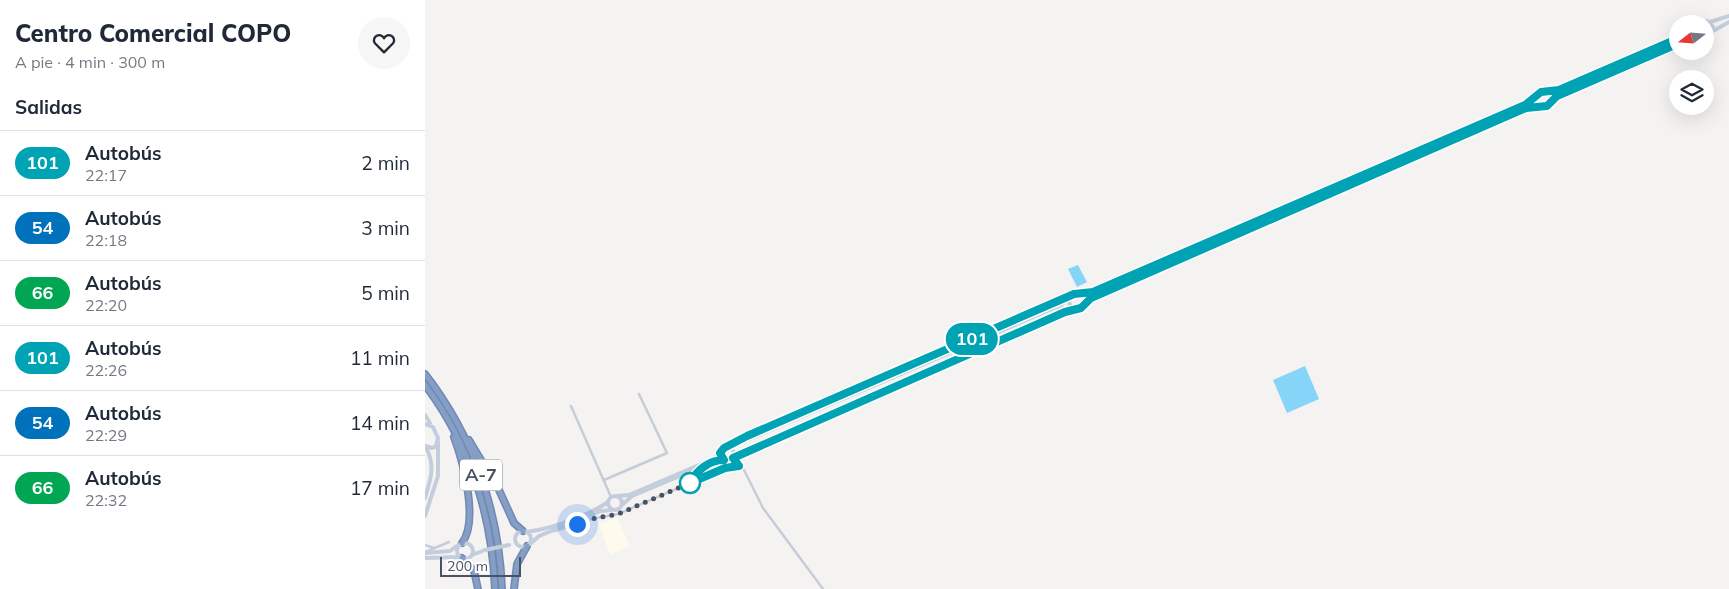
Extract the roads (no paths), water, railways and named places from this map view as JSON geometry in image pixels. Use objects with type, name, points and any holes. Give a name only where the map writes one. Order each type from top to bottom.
[{"type":"highway","name":"A-7","points":[[425,374],[443,399],[469,446],[489,499],[498,544],[502,589]]},
{"type":"highway","name":"A-7","points":[[425,385],[437,402],[463,449],[482,500],[491,545],[495,589]]},
{"type":"highway","points":[[443,399],[499,490],[514,523],[525,532]]},
{"type":"highway","points":[[437,402],[454,437],[465,476],[469,527],[460,544]]},
{"type":"highway","points":[[514,589],[517,564],[529,545]]},
{"type":"highway","points":[[461,558],[474,571],[478,589]]},
{"type":"main road","points":[[1714,20],[1729,16]]},
{"type":"main road","points":[[1714,30],[1729,22]]},
{"type":"main road","points":[[510,544],[517,534],[542,530],[599,508],[611,497],[637,491],[713,459],[724,448],[1061,304],[1071,296],[1093,292],[1525,105],[1541,92],[1559,90],[1669,42]]},
{"type":"main road","points":[[425,558],[469,558],[479,551],[510,544],[519,546],[529,545],[539,536],[551,531],[601,512],[618,510],[632,496],[714,462],[731,459],[1061,310],[1078,309],[1085,302],[1517,112],[1547,106],[1551,100],[1669,48]]},
{"type":"main road","points":[[1547,92],[1551,100]]},
{"type":"main road","points":[[1537,95],[1537,102],[1541,106]]},
{"type":"main road","points":[[1081,294],[1085,302]]},
{"type":"main road","points":[[1071,296],[1070,304],[1078,309]]},
{"type":"main road","points":[[425,415],[437,432],[438,442],[438,476],[425,516]]},
{"type":"main road","points":[[425,424],[432,425]]},
{"type":"main road","points":[[425,446],[432,448],[438,442]]},
{"type":"main road","points":[[425,446],[431,456],[433,468],[425,498]]},
{"type":"main road","points":[[730,447],[731,459]]},
{"type":"main road","points":[[720,453],[731,459]]},
{"type":"main road","points":[[617,496],[622,505]]},
{"type":"main road","points":[[607,502],[611,510]]},
{"type":"main road","points":[[525,532],[531,536],[529,545]]},
{"type":"main road","points":[[515,538],[519,546]]},
{"type":"main road","points":[[460,544],[457,550],[461,558]]},
{"type":"main road","points":[[425,553],[450,551],[460,544],[472,546],[479,551]]},
{"type":"main road","points":[[472,546],[472,555]]},
{"type":"street","points":[[604,480],[667,453],[639,394]]},
{"type":"street","points":[[571,406],[611,497]]},
{"type":"street","points":[[714,462],[731,459],[747,474],[763,508],[823,589]]},
{"type":"street","points":[[551,531],[563,530],[591,519],[618,514],[725,468],[739,466]]},
{"type":"street","points":[[690,483],[702,467]]},
{"type":"street","points":[[425,553],[449,542]]},
{"type":"street","points":[[425,545],[435,548]]},
{"type":"water","points":[[1078,265],[1087,282],[1077,287],[1068,269]]},
{"type":"water","points":[[1305,366],[1319,399],[1287,413],[1273,380]]}]
